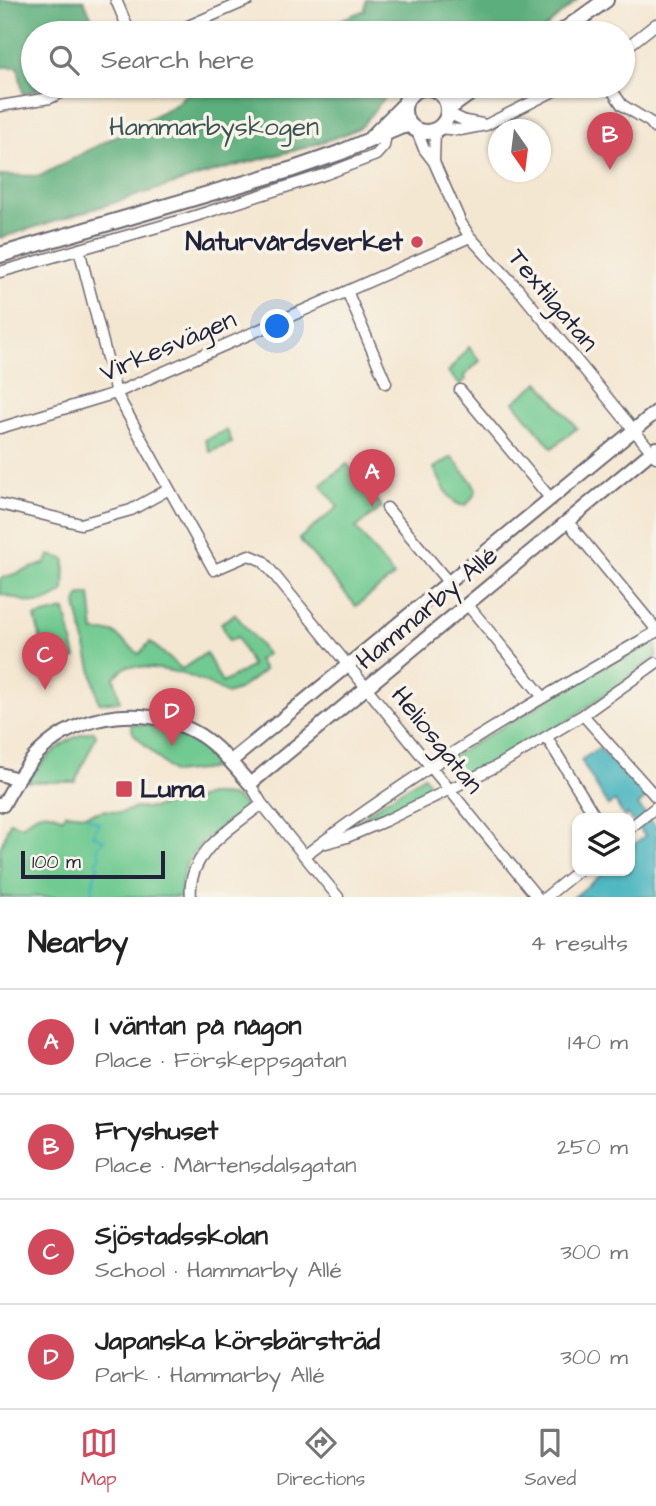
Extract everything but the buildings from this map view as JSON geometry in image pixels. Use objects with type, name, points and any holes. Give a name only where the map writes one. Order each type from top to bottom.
[{"type":"main road","points":[[577,21],[606,0]]},
{"type":"main road","points":[[587,21],[614,0]]},
{"type":"main road","points":[[407,98],[405,116],[413,127]]},
{"type":"main road","points":[[444,98],[448,111]]},
{"type":"main road","points":[[0,255],[293,169],[400,127],[413,127],[422,131],[437,129],[448,111],[465,98]]},
{"type":"main road","points":[[370,139],[405,104]]},
{"type":"street","points":[[116,0],[125,21]]},
{"type":"street","points":[[200,21],[248,0]]},
{"type":"street","points":[[635,41],[656,24]]},
{"type":"street","points":[[0,106],[50,98]]},
{"type":"street","points":[[437,129],[460,131],[486,125],[540,98]]},
{"type":"street","points":[[616,98],[622,106],[650,122],[656,129]]},
{"type":"street","points":[[448,111],[465,121],[486,125]]},
{"type":"street","name":"Textilgatan","points":[[413,127],[434,162],[470,237],[519,290],[654,452]]},
{"type":"street","name":"Textilgatan","points":[[434,162],[437,129]]},
{"type":"street","points":[[0,272],[201,214],[333,171],[376,155],[384,146],[386,134]]},
{"type":"street","name":"Virkesvägen","points":[[0,428],[116,393],[470,237]]},
{"type":"street","name":"Heliosgatan","points":[[79,249],[116,393],[214,570],[249,555],[262,561],[537,897]]},
{"type":"street","points":[[347,291],[386,383]]},
{"type":"street","points":[[460,390],[551,499]]},
{"type":"street","name":"Hammarby Allé","points":[[231,761],[656,412]]},
{"type":"street","name":"Hammarby Allé","points":[[250,784],[654,452]]},
{"type":"street","points":[[0,504],[81,524],[131,510],[169,489]]},
{"type":"street","points":[[387,508],[449,583]]},
{"type":"street","points":[[304,856],[429,766],[656,631],[567,521]]},
{"type":"street","points":[[467,604],[543,696]]},
{"type":"street","points":[[318,845],[347,837],[450,790],[547,738],[656,663]]},
{"type":"street","points":[[583,715],[656,797]]},
{"type":"street","points":[[1,808],[29,763],[51,742],[83,725],[114,716],[153,717],[178,724],[201,736],[231,761],[337,897]]},
{"type":"street","points":[[547,738],[593,813]]},
{"type":"street","points":[[0,774],[17,779]]},
{"type":"street","points":[[191,897],[190,880],[200,858],[217,840],[262,804]]},
{"type":"street","points":[[635,824],[652,810]]},
{"type":"street","points":[[546,897],[572,876]]},
{"type":"green space","name":"Hammarbyskogen","points":[[0,0],[84,0],[93,21],[21,21],[21,83],[18,67],[0,67]]},
{"type":"green space","name":"Hammarbyskogen","points":[[366,0],[577,0],[553,21],[338,21],[365,10]]},
{"type":"green space","name":"Hammarbyskogen","points":[[182,98],[384,98],[361,127],[343,135],[0,238],[0,175],[40,176],[175,105]]},
{"type":"green space","points":[[469,347],[480,361],[464,376],[466,379],[460,385],[448,372]]},
{"type":"green space","points":[[539,382],[577,428],[552,448],[514,402]]},
{"type":"green space","points":[[227,430],[232,443],[210,452],[205,440]]},
{"type":"green space","points":[[452,457],[476,490],[470,501],[464,505],[458,504],[446,492],[434,468]]},
{"type":"green space","points":[[347,464],[382,507],[356,528],[394,576],[356,606],[299,539],[338,507],[321,485]]},
{"type":"green space","points":[[49,555],[65,559],[64,591],[40,603],[0,594],[0,579],[46,563]]},
{"type":"green space","points":[[90,594],[94,632],[113,632],[139,654],[150,642],[182,669],[206,653],[222,683],[252,666],[237,637],[229,641],[221,623],[235,614],[267,654],[258,660],[265,670],[238,690],[227,694],[179,673],[127,666],[114,677],[120,701],[99,703],[76,604],[79,596]]},
{"type":"green space","points":[[65,610],[76,658],[47,665],[35,617]]},
{"type":"green space","points":[[651,639],[656,645],[656,657],[575,716],[534,741],[458,781],[443,762]]},
{"type":"green space","points":[[131,724],[157,727],[190,740],[219,764],[209,769],[173,773],[133,733]]},
{"type":"green space","points":[[94,731],[96,736],[75,782],[27,782],[40,765],[64,743]]},
{"type":"green space","points":[[424,776],[435,792],[346,831],[384,801]]},
{"type":"green space","points":[[208,795],[234,798],[246,809],[211,835],[191,856],[185,868],[182,897],[0,897],[0,849],[10,822],[22,826],[32,817],[45,812],[63,818],[66,813],[85,815],[106,810],[120,813],[136,808],[185,803]]},
{"type":"water","points":[[599,748],[646,798],[638,805],[656,827],[656,897],[574,897],[600,876],[635,876],[635,844],[645,836],[635,824],[635,813],[622,813],[615,801],[608,806],[581,760]]},
{"type":"waterway","points":[[87,817],[99,823],[93,835],[104,840],[97,848],[100,858],[96,861],[98,867],[90,897]]},
{"type":"place","name":"Fryshuset","points":[[610,170]]},
{"type":"place","name":"Naturvårdsverket","points":[[417,242]]},
{"type":"place","name":"I väntan på någon","points":[[372,507]]},
{"type":"place","name":"Sjöstadsskolan","points":[[45,690]]},
{"type":"place","name":"Japanska körsbärsträd","points":[[172,746]]},
{"type":"place","name":"Luma","points":[[124,789]]}]
